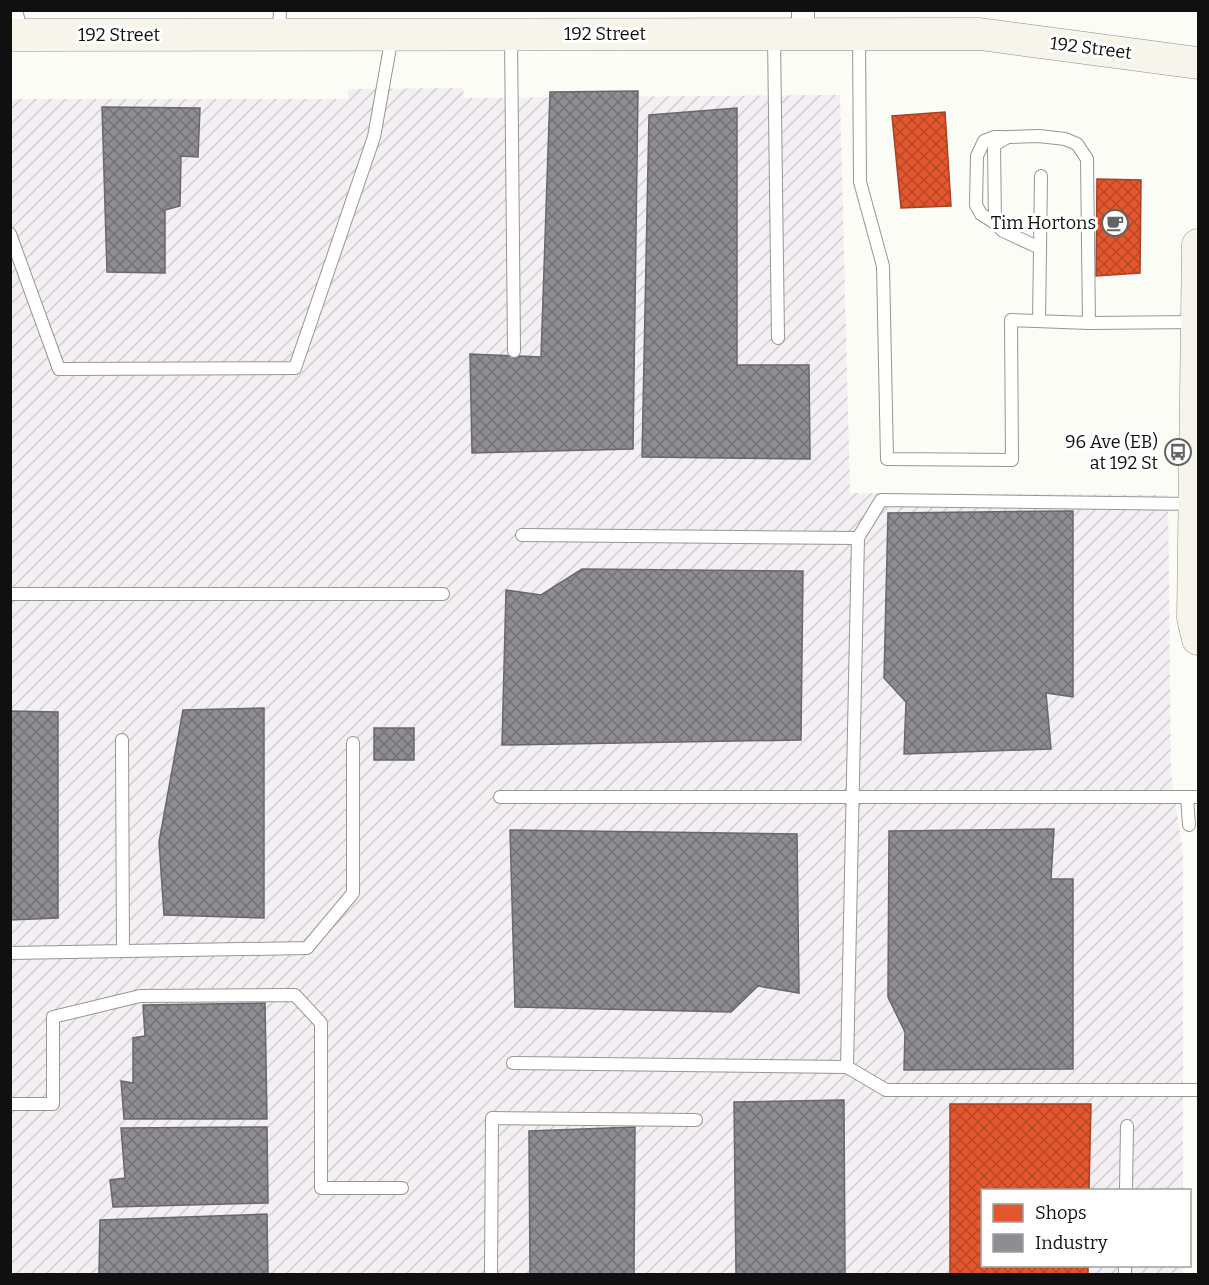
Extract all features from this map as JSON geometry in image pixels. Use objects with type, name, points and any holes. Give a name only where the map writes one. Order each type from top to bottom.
[{"type":"main road","name":"192 Street","points":[[16,27],[280,23],[392,35],[511,35],[793,26],[860,33],[980,34],[1198,63]]},
{"type":"main road","points":[[1198,245],[1193,618],[1198,639]]},
{"type":"lane","points":[[778,338],[793,26]]},
{"type":"lane","points":[[860,33],[860,182],[883,266],[886,459],[1012,460],[1011,320],[1089,323],[1197,322]]},
{"type":"lane","points":[[10,234],[59,369],[295,368],[374,136],[392,35]]},
{"type":"lane","points":[[511,35],[514,351]]},
{"type":"lane","points":[[1040,248],[1003,231],[981,214],[976,204],[977,156],[984,141],[994,136],[1039,136],[1065,139],[1077,144],[1087,159],[1089,323]]},
{"type":"lane","points":[[995,223],[994,145],[1008,137]]},
{"type":"lane","points":[[1039,321],[1041,176]]},
{"type":"lane","points":[[847,1067],[858,538],[880,500],[1195,504]]},
{"type":"lane","points":[[522,535],[858,538]]},
{"type":"lane","points":[[10,594],[443,594]]},
{"type":"lane","points":[[122,740],[123,951]]},
{"type":"lane","points":[[10,953],[307,948],[353,893],[354,743]]},
{"type":"lane","points":[[500,797],[1193,797],[1189,825]]},
{"type":"lane","points":[[10,1104],[53,1104],[53,1017],[140,996],[295,995],[321,1023],[321,1188],[402,1188]]},
{"type":"lane","points":[[513,1063],[847,1067],[886,1090],[1198,1090]]},
{"type":"lane","points":[[491,1275],[492,1118],[696,1120]]},
{"type":"lane","points":[[1126,1126],[1126,1189]]},
{"type":"shaded area","points":[[463,88],[464,98],[840,95],[850,493],[1168,495],[1171,773],[1183,853],[1183,1189],[981,1189],[981,1267],[1183,1267],[1183,1274],[11,1274],[11,99],[348,99],[348,89]]},
{"type":"building: Shops","points":[[945,112],[951,206],[901,208],[892,116]]},
{"type":"building: Shops","points":[[1097,179],[1141,180],[1140,273],[1096,276]]},
{"type":"building: Shops","points":[[950,1104],[1091,1104],[1089,1189],[981,1189],[981,1267],[1088,1267],[1088,1274],[950,1274]]},
{"type":"building: Industry","points":[[638,91],[633,449],[472,453],[470,354],[541,357],[550,92]]},
{"type":"building: Industry","points":[[102,107],[200,108],[198,157],[181,156],[180,206],[165,210],[165,273],[107,272]]},
{"type":"building: Industry","points":[[737,108],[737,365],[809,365],[810,459],[642,457],[649,115]]},
{"type":"building: Industry","points":[[1073,511],[1073,697],[1046,693],[1051,749],[904,754],[906,702],[884,678],[888,513]]},
{"type":"building: Industry","points":[[582,569],[803,571],[801,740],[502,745],[506,590],[541,595]]},
{"type":"building: Industry","points":[[264,708],[264,918],[164,915],[159,842],[183,710]]},
{"type":"building: Industry","points":[[10,711],[58,712],[58,918],[10,920]]},
{"type":"building: Industry","points":[[374,728],[414,728],[414,760],[374,760]]},
{"type":"building: Industry","points":[[1054,829],[1051,879],[1073,879],[1073,1069],[904,1070],[905,1032],[888,997],[889,831]]},
{"type":"building: Industry","points":[[510,830],[797,834],[799,993],[758,986],[731,1012],[515,1007]]},
{"type":"building: Industry","points":[[265,1003],[267,1119],[124,1119],[121,1081],[133,1083],[133,1038],[145,1036],[143,1005]]},
{"type":"building: Industry","points":[[844,1100],[845,1274],[736,1274],[734,1102]]},
{"type":"building: Industry","points":[[267,1127],[268,1203],[113,1207],[110,1180],[125,1178],[121,1128]]},
{"type":"building: Industry","points":[[635,1127],[634,1274],[530,1274],[529,1131]]},
{"type":"building: Industry","points":[[267,1214],[268,1274],[99,1274],[100,1220]]},
{"type":"place","name":"Tim Hortons","points":[[1115,223]]},
{"type":"place","name":"96 Ave (EB) at 192 St","points":[[1178,452]]}]
